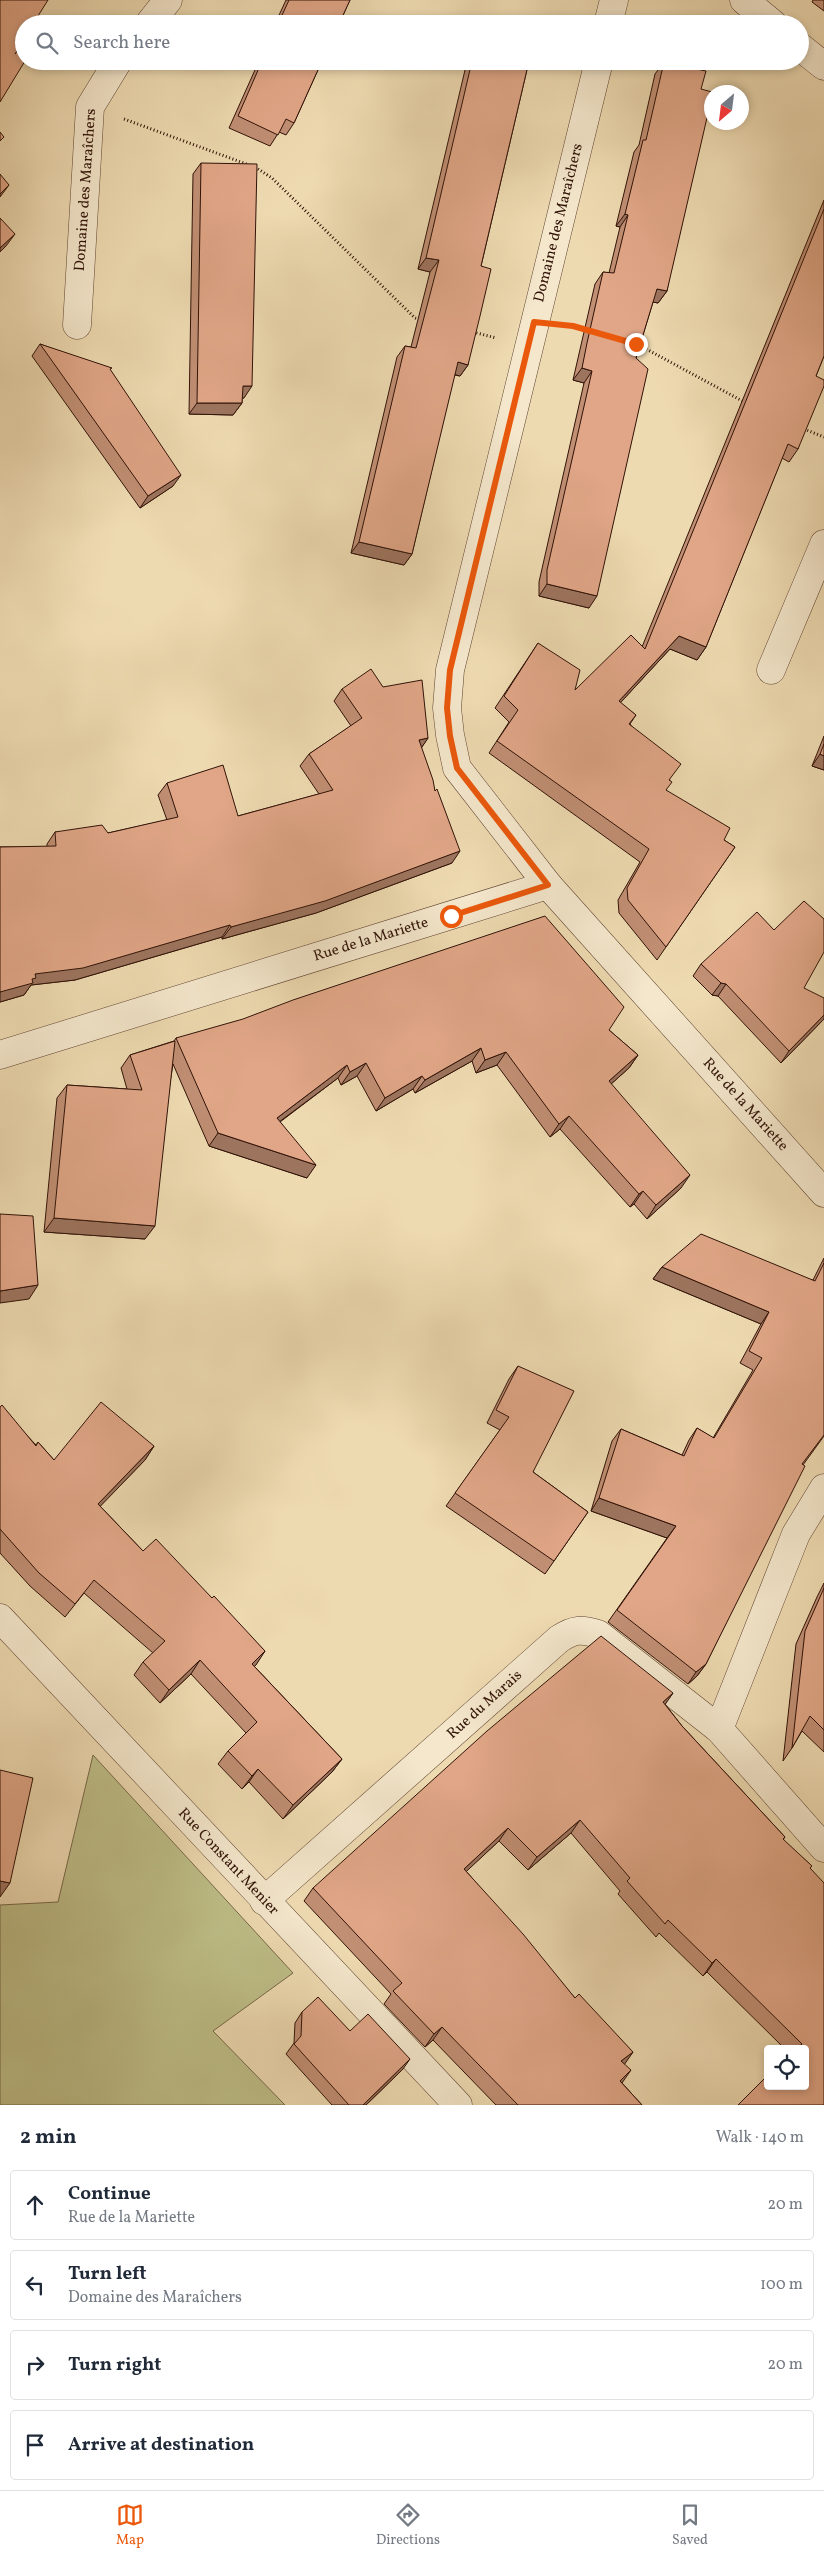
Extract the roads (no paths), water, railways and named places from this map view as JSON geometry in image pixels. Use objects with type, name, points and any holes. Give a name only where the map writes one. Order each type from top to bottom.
[{"type":"street","points":[[156,15],[168,0]]},
{"type":"street","points":[[610,15],[614,0]]},
{"type":"street","points":[[744,0],[762,15]]},
{"type":"street","points":[[809,54],[824,66]]},
{"type":"street","name":"Domaine des Maraîchers","points":[[77,325],[90,107],[113,70]]},
{"type":"street","name":"Domaine des Maraîchers","points":[[548,885],[457,768],[450,736],[447,708],[450,670],[597,70]]},
{"type":"street","points":[[770,670],[824,544]]},
{"type":"street","name":"Rue de la Mariette","points":[[0,1055],[548,885],[824,1193]]},
{"type":"street","points":[[719,1729],[796,1534],[824,1488]]},
{"type":"street","name":"Rue Constant Menier","points":[[0,1618],[264,1901],[458,2105]]},
{"type":"street","name":"Rue du Marais","points":[[264,1901],[571,1631],[582,1629],[598,1634],[719,1729],[824,1848]]}]
